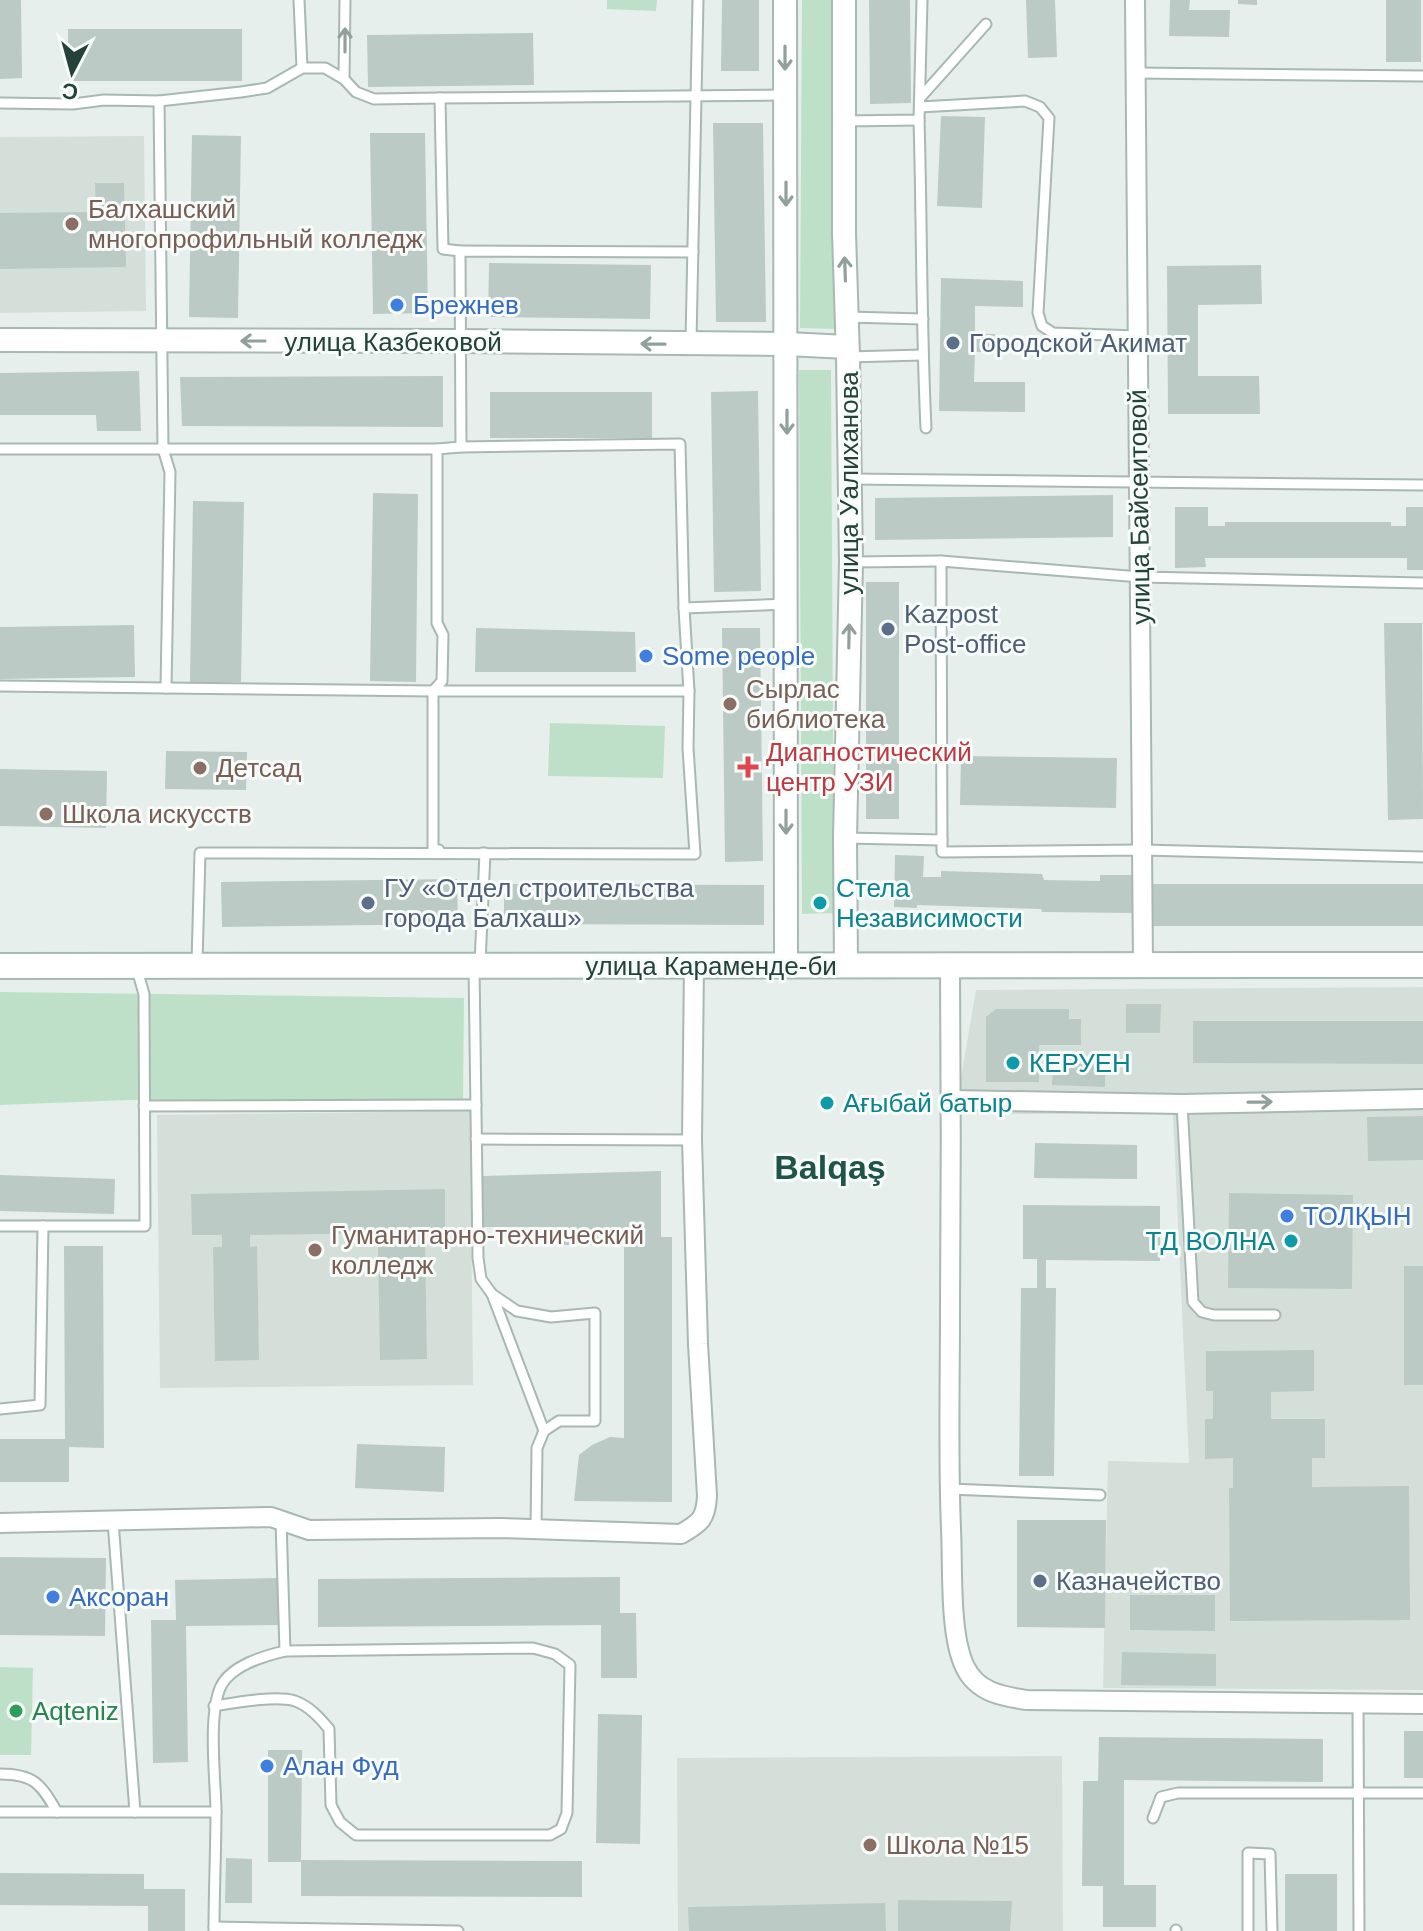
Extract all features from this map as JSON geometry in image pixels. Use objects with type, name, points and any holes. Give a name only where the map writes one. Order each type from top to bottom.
[{"type":"main road","name":"улица Караменде-би","points":[[0,966],[1423,965]]},
{"type":"street","points":[[785,0],[786,966]]},
{"type":"street","name":"улица Уалиханова","points":[[844,0],[844,233],[851,562],[845,838],[846,966]]},
{"type":"street","name":"улица Байсеитовой","points":[[1135,0],[1143,966]]},
{"type":"street","name":"улица Казбековой","points":[[0,340],[787,344],[848,352]]},
{"type":"street","points":[[0,1523],[271,1517],[309,1530],[536,1529],[681,1534],[696,1525],[707,1511],[707,1496],[698,1344],[692,1140],[694,966]]},
{"type":"street","points":[[950,966],[949,1489],[955,1631],[970,1676],[983,1689],[1026,1700],[1423,1704]]},
{"type":"street","points":[[951,1100],[1182,1104],[1423,1099]]},
{"type":"lane","points":[[299,0],[302,68]]},
{"type":"lane","points":[[344,79],[345,0]]},
{"type":"lane","points":[[691,344],[698,0]]},
{"type":"lane","points":[[922,0],[919,120],[926,428]]},
{"type":"lane","points":[[920,103],[986,24]]},
{"type":"lane","points":[[0,103],[159,101],[267,88],[302,68],[325,68],[344,79],[356,92],[374,99],[786,95]]},
{"type":"lane","points":[[1135,73],[1423,76]]},
{"type":"lane","points":[[440,98],[443,249],[693,252]]},
{"type":"lane","points":[[159,101],[163,449],[170,472],[166,688]]},
{"type":"lane","points":[[920,103],[1025,101],[1040,107],[1049,118],[1038,313],[1042,326],[1053,333],[1137,336]]},
{"type":"lane","points":[[844,121],[919,120]]},
{"type":"lane","points":[[460,251],[461,447]]},
{"type":"lane","points":[[847,317],[923,319]]},
{"type":"lane","points":[[848,352],[922,355]]},
{"type":"lane","points":[[0,449],[437,449],[680,444],[689,691],[688,748],[695,854],[200,853],[197,966]]},
{"type":"lane","points":[[437,449],[437,623],[443,635],[442,681],[433,691],[433,850],[485,853]]},
{"type":"lane","points":[[849,479],[1423,485]]},
{"type":"lane","points":[[941,561],[942,852],[1142,850],[1423,857]]},
{"type":"lane","points":[[851,562],[941,561],[1140,577],[1423,583]]},
{"type":"lane","points":[[684,608],[787,604]]},
{"type":"lane","points":[[0,686],[689,691]]},
{"type":"lane","points":[[845,838],[942,840]]},
{"type":"lane","points":[[485,853],[477,966],[478,1258],[481,1279],[492,1294],[544,1431]]},
{"type":"lane","points":[[0,1226],[145,1226],[144,994],[136,966]]},
{"type":"lane","points":[[1182,1104],[1193,1302],[1202,1312],[1214,1315],[1275,1315]]},
{"type":"lane","points":[[144,1106],[476,1105]]},
{"type":"lane","points":[[476,1139],[692,1140]]},
{"type":"lane","points":[[0,1409],[40,1405],[43,1226]]},
{"type":"lane","points":[[492,1294],[517,1311],[551,1317],[595,1313],[595,1421],[559,1421],[544,1431],[537,1448],[536,1529]]},
{"type":"lane","points":[[949,1489],[1100,1495]]},
{"type":"lane","points":[[113,1521],[135,1812]]},
{"type":"lane","points":[[281,1521],[285,1651]]},
{"type":"lane","points":[[214,1706],[254,1700],[294,1700],[315,1713],[329,1729],[331,1805],[340,1822],[356,1835],[550,1835],[561,1829],[567,1813],[570,1665],[555,1654],[533,1648],[285,1651],[238,1669],[223,1682],[214,1706],[214,1929],[458,1931]]},
{"type":"lane","points":[[1358,1704],[1359,1931]]},
{"type":"lane","points":[[0,1774],[15,1774],[37,1782],[57,1812]]},
{"type":"lane","points":[[1153,1818],[1161,1797],[1178,1793],[1423,1793]]},
{"type":"lane","points":[[0,1812],[216,1812]]},
{"type":"lane","points":[[1248,1931],[1248,1853],[1270,1854],[1272,1931]]},
{"type":"shaded area","name":"Балхашский многопрофильный колледж","points":[[144,136],[146,311],[0,313],[0,137]]},
{"type":"shaded area","points":[[1423,987],[1423,1690],[1103,1688],[1108,1461],[1189,1463],[1173,1114],[963,1114],[960,1084],[976,990]]},
{"type":"shaded area","name":"Гуманитарно-технический колледж","points":[[470,1111],[473,1385],[160,1388],[157,1115]]},
{"type":"shaded area","name":"Школа №15","points":[[1062,1756],[1063,1931],[678,1931],[677,1758]]},
{"type":"green space","points":[[607,0],[657,0],[656,11],[607,9]]},
{"type":"green space","points":[[802,0],[836,0],[834,329],[800,328]]},
{"type":"green space","points":[[799,370],[831,370],[834,913],[802,914]]},
{"type":"green space","points":[[550,723],[665,726],[663,778],[548,776]]},
{"type":"green space","points":[[0,992],[464,998],[463,1101],[129,1100],[0,1105]]},
{"type":"green space","name":"Aqteniz","points":[[0,1667],[33,1668],[31,1755],[0,1755]]},
{"type":"building","points":[[0,0],[21,0],[22,78],[0,79]]},
{"type":"building","points":[[722,0],[759,0],[759,71],[721,71]]},
{"type":"building","points":[[869,0],[910,0],[911,103],[870,104]]},
{"type":"building","points":[[1026,0],[1055,0],[1057,57],[1028,58]]},
{"type":"building","points":[[1170,0],[1190,0],[1189,10],[1230,10],[1229,37],[1169,36]]},
{"type":"building","points":[[1238,0],[1257,0],[1257,5],[1238,4]]},
{"type":"building","points":[[1386,0],[1421,0],[1421,62],[1386,62]]},
{"type":"building","points":[[68,29],[242,29],[242,81],[68,81]]},
{"type":"building","points":[[533,33],[534,85],[368,87],[367,35]]},
{"type":"building","points":[[941,116],[985,117],[982,208],[937,206]]},
{"type":"building","points":[[713,123],[763,123],[766,322],[716,322]]},
{"type":"building","points":[[370,133],[425,133],[428,313],[373,314]]},
{"type":"building","points":[[192,135],[241,136],[238,318],[189,317]]},
{"type":"building","points":[[95,183],[124,183],[126,267],[0,269],[0,213],[96,212]]},
{"type":"building","points":[[489,263],[651,265],[650,319],[488,317]]},
{"type":"building","points":[[1261,265],[1262,304],[1198,305],[1198,376],[1259,376],[1260,414],[1168,414],[1167,266]]},
{"type":"building","points":[[941,278],[1023,281],[1023,307],[975,306],[975,334],[995,334],[995,352],[975,352],[974,382],[1025,382],[1025,412],[939,411]]},
{"type":"building","points":[[139,371],[141,431],[97,431],[96,415],[0,415],[0,373]]},
{"type":"building","points":[[443,376],[443,427],[182,426],[180,377]]},
{"type":"building","points":[[758,391],[761,591],[714,592],[711,392]]},
{"type":"building","points":[[490,392],[652,392],[652,438],[490,438]]},
{"type":"building","points":[[373,493],[418,494],[416,682],[370,681]]},
{"type":"building","points":[[1113,495],[1113,537],[875,540],[875,498]]},
{"type":"building","points":[[193,501],[244,502],[241,682],[190,682]]},
{"type":"building","points":[[1175,507],[1208,507],[1208,526],[1225,526],[1225,522],[1391,522],[1391,526],[1406,526],[1406,507],[1423,507],[1423,570],[1407,570],[1407,558],[1205,558],[1206,567],[1175,568]]},
{"type":"building","points":[[866,582],[899,582],[899,819],[866,819]]},
{"type":"building","points":[[1384,623],[1422,623],[1423,819],[1388,820]]},
{"type":"building","points":[[134,625],[135,677],[0,679],[0,627]]},
{"type":"building","points":[[476,628],[635,632],[636,672],[475,672]]},
{"type":"building","points":[[722,628],[760,628],[763,861],[725,862]]},
{"type":"building","points":[[166,751],[247,752],[246,790],[165,789]]},
{"type":"building","points":[[961,756],[1117,758],[1116,808],[960,805]]},
{"type":"building","points":[[0,769],[107,771],[106,828],[0,826]]},
{"type":"building","points":[[895,855],[924,856],[923,877],[941,877],[941,871],[1042,874],[1044,880],[1100,881],[1100,875],[1134,875],[1133,913],[917,905],[917,908],[894,907]]},
{"type":"building","points":[[457,879],[458,924],[222,927],[221,882]]},
{"type":"building","points":[[504,884],[764,885],[764,925],[504,924]]},
{"type":"building","points":[[1153,884],[1423,884],[1423,926],[1153,926]]},
{"type":"building","points":[[1126,1004],[1161,1004],[1160,1033],[1126,1033]]},
{"type":"building","name":"КЕРУЕН","points":[[996,1009],[1069,1009],[1069,1019],[1081,1019],[1081,1045],[1039,1045],[1039,1082],[986,1082],[986,1017]]},
{"type":"building","points":[[1193,1021],[1423,1021],[1423,1064],[1193,1063]]},
{"type":"building","points":[[1053,1063],[1105,1065],[1105,1087],[1052,1085]]},
{"type":"building","points":[[1423,1116],[1423,1160],[1368,1161],[1367,1117]]},
{"type":"building","points":[[1035,1143],[1137,1145],[1137,1179],[1034,1178]]},
{"type":"building","points":[[661,1171],[661,1237],[672,1237],[672,1502],[574,1501],[579,1455],[610,1437],[624,1438],[624,1245],[560,1245],[560,1227],[483,1227],[483,1176]]},
{"type":"building","points":[[0,1175],[115,1179],[114,1214],[0,1211]]},
{"type":"building","points":[[445,1189],[445,1230],[416,1230],[416,1245],[425,1245],[427,1359],[380,1360],[378,1243],[387,1243],[386,1233],[250,1235],[250,1247],[257,1246],[259,1360],[215,1361],[213,1247],[222,1247],[222,1235],[192,1235],[191,1194]]},
{"type":"building","name":"ТД ВОЛНА","points":[[1229,1193],[1353,1195],[1352,1289],[1228,1288]]},
{"type":"building","points":[[1023,1205],[1160,1206],[1160,1261],[1046,1260],[1046,1288],[1056,1288],[1054,1476],[1019,1476],[1021,1288],[1037,1288],[1037,1259],[1023,1259]]},
{"type":"building","points":[[64,1246],[103,1246],[104,1448],[69,1447],[69,1482],[0,1482],[0,1439],[65,1439]]},
{"type":"building","points":[[1404,1266],[1423,1266],[1423,1385],[1404,1385]]},
{"type":"building","points":[[1314,1350],[1314,1391],[1271,1392],[1271,1419],[1325,1419],[1325,1458],[1312,1458],[1312,1487],[1409,1486],[1410,1620],[1230,1621],[1229,1488],[1233,1488],[1233,1458],[1205,1459],[1205,1419],[1213,1419],[1213,1391],[1206,1391],[1206,1351]]},
{"type":"building","points":[[357,1444],[445,1447],[444,1492],[355,1488]]},
{"type":"building","points":[[1017,1520],[1106,1520],[1105,1628],[1017,1627]]},
{"type":"building","name":"Аксоран","points":[[0,1557],[106,1558],[105,1636],[0,1635]]},
{"type":"building","points":[[620,1577],[620,1613],[636,1613],[637,1678],[601,1678],[601,1625],[318,1627],[318,1579]]},
{"type":"building","points":[[277,1578],[278,1625],[186,1626],[188,1762],[153,1763],[151,1620],[176,1620],[175,1580]]},
{"type":"building","points":[[1130,1595],[1215,1595],[1215,1631],[1130,1630]]},
{"type":"building","points":[[1122,1652],[1216,1654],[1216,1686],[1121,1685]]},
{"type":"building","points":[[598,1714],[642,1715],[640,1844],[596,1843]]},
{"type":"building","points":[[1404,1731],[1423,1731],[1423,1778],[1404,1778]]},
{"type":"building","points":[[1099,1737],[1323,1739],[1323,1782],[1124,1780],[1124,1885],[1156,1885],[1156,1927],[1103,1927],[1103,1886],[1082,1886],[1083,1781],[1098,1781]]},
{"type":"building","points":[[268,1750],[302,1750],[301,1862],[268,1862]]},
{"type":"building","points":[[226,1858],[252,1859],[252,1903],[225,1903]]},
{"type":"building","points":[[301,1860],[582,1861],[582,1897],[301,1896]]},
{"type":"building","points":[[0,1873],[144,1874],[144,1889],[185,1889],[185,1931],[148,1931],[148,1906],[0,1905]]},
{"type":"building","points":[[1285,1874],[1337,1874],[1337,1931],[1285,1931]]},
{"type":"building","points":[[898,1900],[1012,1901],[1010,1931],[898,1931]]},
{"type":"building","points":[[885,1903],[886,1931],[689,1931],[688,1907]]},
{"type":"place","name":"Балхашский многопрофильный колледж","points":[[72,224]]},
{"type":"place","name":"Брежнев","points":[[397,305]]},
{"type":"place","name":"Городской Акимат","points":[[953,343]]},
{"type":"place","name":"Kazpost Post-office","points":[[888,629]]},
{"type":"place","name":"Some people","points":[[646,656]]},
{"type":"place","name":"Сырлас библиотека","points":[[730,704]]},
{"type":"place","name":"Диагностический центр УЗИ","points":[[748,767]]},
{"type":"place","name":"Детсад","points":[[200,768]]},
{"type":"place","name":"Школа искусств","points":[[46,814]]},
{"type":"place","name":"ГУ «Отдел строительства города Балхаш»","points":[[368,903]]},
{"type":"place","name":"Стела Независимости","points":[[820,903]]},
{"type":"place","name":"КЕРУЕН","points":[[1013,1063]]},
{"type":"place","name":"Ағыбай батыр","points":[[827,1103]]},
{"type":"place","name":"ТОЛҚЫН","points":[[1287,1216]]},
{"type":"place","name":"ТД ВОЛНА","points":[[1291,1241]]},
{"type":"place","name":"Гуманитарно-технический колледж","points":[[315,1250]]},
{"type":"place","name":"Казначейство","points":[[1040,1581]]},
{"type":"place","name":"Аксоран","points":[[53,1597]]},
{"type":"place","name":"Aqteniz","points":[[16,1711]]},
{"type":"place","name":"Алан Фуд","points":[[267,1766]]},
{"type":"place","name":"Школа №15","points":[[870,1845]]},
{"type":"district","name":"Balqaş","points":[[830,1167]]}]
